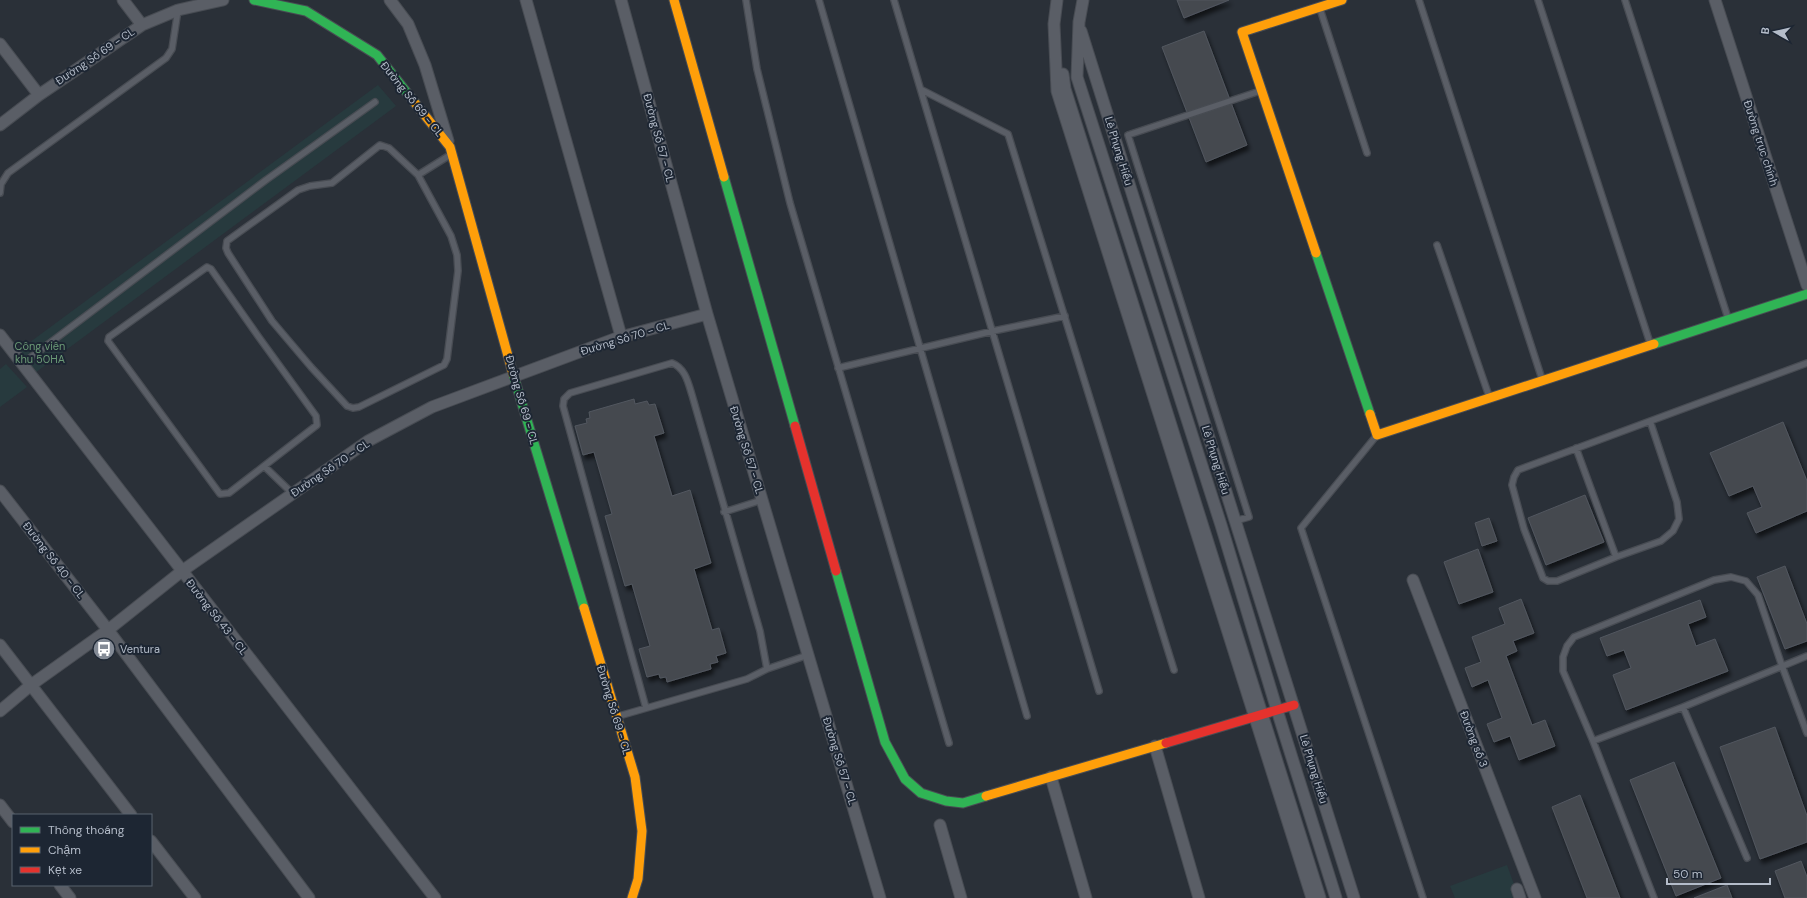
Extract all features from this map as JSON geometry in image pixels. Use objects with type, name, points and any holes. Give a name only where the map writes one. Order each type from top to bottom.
[{"type":"street","points":[[123,0],[142,25]]},
{"type":"street","name":"Đường Số 69 - CL","points":[[0,126],[39,95],[142,25],[178,10],[219,0]]},
{"type":"street","name":"Đường Số 69 - CL","points":[[254,0],[306,12],[377,55],[451,150],[514,376],[635,777],[642,831],[638,879],[632,898]]},
{"type":"street","points":[[390,0],[408,24],[425,65],[451,150]]},
{"type":"street","points":[[526,0],[621,336]]},
{"type":"street","name":"Đường Số 57 - CL","points":[[621,0],[707,314],[880,898]]},
{"type":"street","points":[[674,0],[885,742],[899,772],[914,790],[940,800],[963,803],[1294,705]]},
{"type":"street","points":[[1058,0],[1054,24],[1058,92],[1200,530],[1258,715],[1312,898]]},
{"type":"street","name":"Lê Phụng Hiểu","points":[[1083,0],[1079,22],[1077,77],[1221,525],[1336,898]]},
{"type":"street","points":[[1342,0],[1242,32],[1377,435],[1807,294]]},
{"type":"street","name":"Đường trục chính","points":[[1715,0],[1807,285]]},
{"type":"street","name":"Lê Phụng Hiểu","points":[[1079,22],[1354,898]]},
{"type":"street","points":[[0,44],[39,95]]},
{"type":"street","name":"Đường Số 70 - CL","points":[[0,710],[31,685],[108,630],[182,571],[368,441],[432,407],[514,376],[621,336],[707,314]]},
{"type":"street","name":"Đường Số 43 - CL","points":[[0,336],[435,898]]},
{"type":"street","name":"Đường Số 40 - CL","points":[[0,491],[108,630],[309,898]]},
{"type":"street","points":[[1200,530],[1235,521]]},
{"type":"street","name":"Đường số 3","points":[[1413,580],[1535,898]]},
{"type":"street","points":[[0,645],[130,814]]},
{"type":"street","points":[[1258,715],[1320,898]]},
{"type":"street","points":[[1155,746],[1199,898]]},
{"type":"street","points":[[1051,777],[1086,898]]},
{"type":"street","points":[[0,805],[12,821]]},
{"type":"street","points":[[940,825],[961,898]]},
{"type":"street","points":[[152,842],[195,898]]},
{"type":"street","points":[[61,886],[70,898]]},
{"type":"lane","points":[[746,0],[756,69],[790,203],[949,743]]},
{"type":"lane","points":[[819,0],[1028,716]]},
{"type":"lane","points":[[894,0],[922,90],[1099,690]]},
{"type":"lane","points":[[1419,0],[1543,381]]},
{"type":"lane","points":[[1538,0],[1650,346]]},
{"type":"lane","points":[[1625,0],[1729,320]]},
{"type":"lane","points":[[1319,7],[1367,153]]},
{"type":"lane","points":[[0,193],[1,184],[8,173],[166,58],[172,49],[178,10]]},
{"type":"lane","points":[[922,90],[1008,134],[1174,670]]},
{"type":"lane","points":[[1235,521],[1249,517],[1128,135],[1262,90]]},
{"type":"lane","points":[[22,364],[266,180],[375,102]]},
{"type":"lane","points":[[380,145],[389,148],[418,175],[451,236],[457,255],[458,271],[447,359],[444,365],[359,407],[353,408],[346,406],[272,321],[228,253],[226,248],[227,241],[298,190],[310,186],[332,184],[380,145]]},
{"type":"lane","points":[[418,175],[451,150]]},
{"type":"lane","points":[[1437,245],[1489,398]]},
{"type":"lane","points":[[206,267],[211,269],[316,416],[317,425],[264,466],[228,493],[220,494],[108,341],[108,337],[206,267]]},
{"type":"lane","points":[[838,368],[993,331],[1064,316]]},
{"type":"lane","points":[[646,708],[563,406],[564,399],[570,392],[672,363],[679,365],[684,372],[692,395],[724,512],[760,631],[767,669]]},
{"type":"lane","points":[[1650,421],[1677,502],[1679,519],[1673,531],[1661,541],[1616,557],[1557,581],[1548,581],[1543,578],[1524,529],[1512,485],[1518,470],[1576,448],[1807,363]]},
{"type":"lane","points":[[1377,435],[1301,528],[1423,898]]},
{"type":"lane","points":[[1576,448],[1616,557]]},
{"type":"lane","points":[[264,466],[292,493]]},
{"type":"lane","points":[[724,512],[762,500]]},
{"type":"lane","points":[[1654,898],[1594,742],[1563,671],[1563,657],[1567,646],[1574,637],[1714,580],[1731,577],[1746,582],[1758,595],[1807,733]]},
{"type":"lane","points":[[616,717],[747,679],[767,669],[808,655]]},
{"type":"lane","points":[[1594,742],[1807,656]]},
{"type":"lane","points":[[1683,707],[1747,858]]},
{"type":"green space","name":"Công viên khu 50HA","points":[[378,85],[396,106],[35,373],[18,351]]},
{"type":"green space","points":[[6,364],[27,387],[0,407],[0,369]]},
{"type":"green space","points":[[1507,865],[1519,898],[1455,898],[1450,886]]},
{"type":"building","points":[[1177,0],[1229,0],[1184,18]]},
{"type":"building","points":[[1204,31],[1247,145],[1206,162],[1162,47]]},
{"type":"building","points":[[634,399],[635,404],[647,401],[649,405],[655,404],[664,433],[654,436],[672,496],[690,490],[711,563],[694,569],[712,630],[719,628],[726,653],[716,656],[718,662],[710,664],[711,669],[667,682],[666,677],[660,678],[659,674],[647,677],[639,649],[650,646],[632,584],[625,586],[605,516],[612,514],[594,452],[583,455],[575,426],[587,423],[586,419],[590,418],[589,412]]},
{"type":"building","points":[[1783,422],[1807,481],[1807,511],[1756,533],[1747,513],[1762,507],[1753,486],[1729,496],[1710,453]]},
{"type":"building","points":[[1585,495],[1604,542],[1546,565],[1528,518]]},
{"type":"building","points":[[1489,518],[1497,541],[1482,546],[1475,523]]},
{"type":"building","points":[[1478,549],[1493,592],[1459,604],[1444,562]]},
{"type":"building","points":[[1785,566],[1807,624],[1807,641],[1785,649],[1757,577]]},
{"type":"building","points":[[1521,599],[1534,633],[1513,641],[1517,651],[1506,656],[1532,725],[1545,720],[1555,746],[1519,760],[1510,736],[1494,742],[1487,724],[1502,718],[1488,680],[1472,687],[1465,668],[1481,662],[1472,637],[1505,624],[1499,608]]},
{"type":"building","points":[[1700,600],[1706,617],[1688,624],[1696,646],[1715,639],[1728,671],[1626,710],[1613,675],[1631,668],[1624,650],[1607,656],[1600,638]]},
{"type":"building","points":[[1775,727],[1807,816],[1807,842],[1760,859],[1720,747]]},
{"type":"building","points":[[1674,762],[1721,878],[1676,896],[1630,780]]},
{"type":"building","points":[[1580,795],[1620,898],[1587,898],[1552,807]]},
{"type":"building","points":[[1801,861],[1807,877],[1807,898],[1785,898],[1775,871]]},
{"type":"building","points":[[1727,885],[1732,898],[1694,898]]},
{"type":"traffic: fast","points":[[254,0],[306,11],[377,55],[415,103]]},
{"type":"traffic: fast","points":[[724,177],[795,426]]},
{"type":"traffic: fast","points":[[1316,253],[1370,414]]},
{"type":"traffic: fast","points":[[1654,344],[1807,294]]},
{"type":"traffic: fast","points":[[513,374],[584,608]]},
{"type":"traffic: fast","points":[[836,571],[885,742],[905,779],[921,793],[946,801],[963,803],[986,796]]},
{"type":"traffic: slow","points":[[674,0],[724,177]]},
{"type":"traffic: slow","points":[[1316,253],[1242,32],[1342,0]]},
{"type":"traffic: slow","points":[[415,103],[450,147],[513,374]]},
{"type":"traffic: slow","points":[[1370,414],[1377,435],[1654,344]]},
{"type":"traffic: slow","points":[[584,608],[635,777],[642,831],[638,879],[632,898]]},
{"type":"traffic: slow","points":[[986,796],[1166,743]]},
{"type":"traffic: jam","points":[[795,426],[836,571]]},
{"type":"traffic: jam","points":[[1166,743],[1294,705]]},
{"type":"place","name":"Ventura","points":[[104,649]]}]
